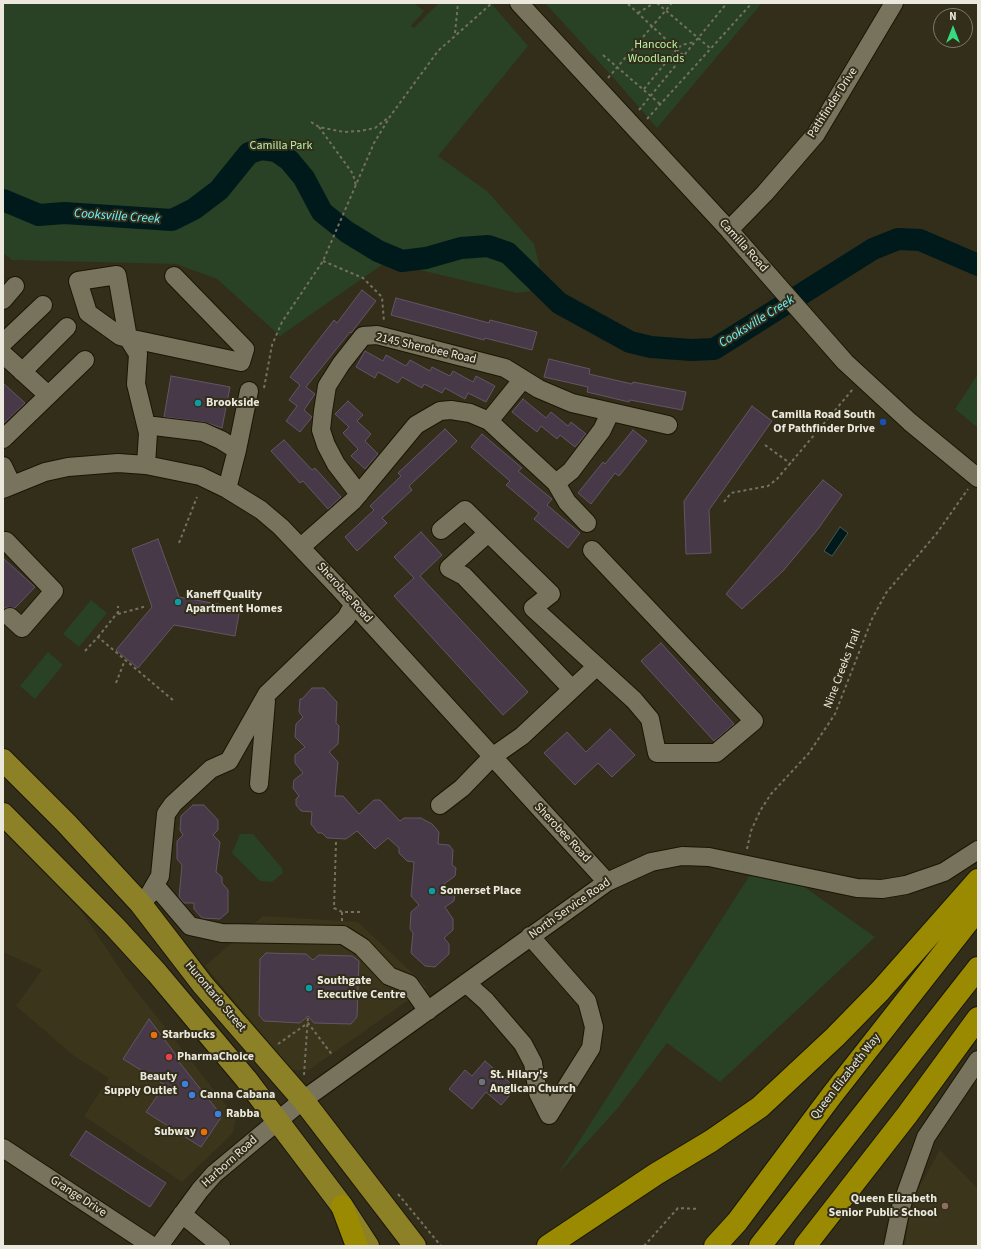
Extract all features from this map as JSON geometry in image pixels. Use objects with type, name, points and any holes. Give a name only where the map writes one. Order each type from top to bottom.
[{"type":"highway","points":[[548,1246],[656,1174],[711,1142],[760,1107],[835,1037],[880,991],[978,880]]},
{"type":"highway","name":"Queen Elizabeth Way","points":[[715,1246],[737,1222],[832,1095],[978,909]]},
{"type":"highway","points":[[760,1246],[978,968]]},
{"type":"highway","points":[[805,1246],[907,1115],[978,1018]]},
{"type":"highway","points":[[342,1206],[357,1246]]},
{"type":"main road","name":"Hurontario Street","points":[[3,760],[140,903],[203,985],[303,1100],[415,1246]]},
{"type":"main road","points":[[3,814],[114,926],[157,973],[246,1079],[342,1206],[368,1246]]},
{"type":"street","name":"Camilla Road","points":[[519,3],[729,230],[850,366],[974,481]]},
{"type":"street","name":"Pathfinder Drive","points":[[729,230],[765,193],[816,134],[894,3]]},
{"type":"street","points":[[146,465],[148,447],[146,425],[136,384],[138,354],[128,338],[242,362],[245,349],[174,276]]},
{"type":"street","points":[[3,300],[15,286]]},
{"type":"street","points":[[3,343],[43,305]]},
{"type":"street","points":[[22,372],[66,327]]},
{"type":"street","name":"2145 Sherobee Road","points":[[359,494],[336,464],[326,445],[322,430],[327,386],[341,364],[363,336],[377,335],[386,337],[505,368],[539,389],[572,403],[668,425]]},
{"type":"street","points":[[3,354],[48,396]]},
{"type":"street","points":[[3,439],[85,360]]},
{"type":"street","points":[[489,421],[523,379]]},
{"type":"street","points":[[227,489],[236,450],[256,391]]},
{"type":"street","points":[[301,547],[342,512],[359,494],[416,425],[440,411],[451,410],[470,413],[489,421],[556,483],[567,502],[586,522]]},
{"type":"street","points":[[556,483],[571,471],[602,430],[610,412]]},
{"type":"street","points":[[146,425],[203,432],[221,440],[236,450]]},
{"type":"street","name":"Sherobee Road","points":[[7,487],[45,472],[68,467],[118,463],[146,465],[200,476],[227,489],[261,510],[301,547],[354,604],[606,882]]},
{"type":"street","points":[[3,466],[7,487]]},
{"type":"street","points":[[441,530],[465,510],[551,594],[533,608],[634,700],[650,719],[656,753],[716,753],[754,721],[592,550]]},
{"type":"street","points":[[488,533],[449,568],[464,576],[572,689]]},
{"type":"street","points":[[4,539],[54,591],[22,628],[10,617]]},
{"type":"street","points":[[140,903],[149,895],[160,876],[166,814],[173,804],[212,769],[229,761],[267,694],[346,618],[354,604]]},
{"type":"street","points":[[440,805],[462,788],[492,757],[522,736],[597,666]]},
{"type":"street","points":[[259,784],[267,694]]},
{"type":"street","name":"North Service Road","points":[[278,1121],[303,1100],[606,882],[651,862],[682,856],[709,857],[857,888],[882,889],[906,885],[944,872],[978,850]]},
{"type":"street","points":[[155,885],[190,926],[222,932],[342,935],[362,947],[389,976],[409,984],[428,1010]]},
{"type":"street","points":[[466,983],[486,1001],[523,1044],[533,1063],[538,1093],[549,1115],[591,1048],[594,1026],[586,1001],[530,936]]},
{"type":"street","points":[[893,1246],[901,1207],[926,1137],[978,1060]]},
{"type":"street","name":"Harborn Road","points":[[159,1246],[200,1190],[214,1174],[278,1121]]},
{"type":"street","name":"Grange Drive","points":[[3,1148],[152,1246]]},
{"type":"street","points":[[182,1214],[221,1246]]},
{"type":"path","points":[[455,35],[458,3]]},
{"type":"path","points":[[256,391],[272,345],[282,322],[323,261],[345,213],[362,168],[374,143],[391,115],[438,51],[492,3]]},
{"type":"path","points":[[638,13],[654,3]]},
{"type":"path","points":[[657,3],[711,49]]},
{"type":"path","points":[[598,89],[672,3]]},
{"type":"path","points":[[633,126],[651,96],[727,3]]},
{"type":"path","points":[[633,126],[660,105],[752,3]]},
{"type":"path","points":[[628,4],[684,56]]},
{"type":"path","points":[[644,89],[677,49],[695,42]]},
{"type":"path","points":[[603,55],[644,89],[660,105]]},
{"type":"path","points":[[311,122],[319,126],[344,132],[360,131],[375,128],[391,115]]},
{"type":"path","points":[[319,126],[353,174],[356,186]]},
{"type":"path","points":[[323,261],[362,278],[382,297],[386,337]]},
{"type":"path","points":[[724,502],[732,493],[768,486],[792,464],[853,389]]},
{"type":"path","points":[[765,445],[792,464]]},
{"type":"path","name":"Nine Creeks Trail","points":[[743,864],[751,831],[760,811],[771,794],[809,753],[835,714],[872,619],[886,593],[936,533],[974,481]]},
{"type":"path","points":[[179,543],[197,497]]},
{"type":"path","points":[[86,652],[118,612],[118,606]]},
{"type":"path","points":[[116,614],[147,606]]},
{"type":"path","points":[[98,637],[174,701]]},
{"type":"path","points":[[116,683],[126,660]]},
{"type":"path","points":[[336,842],[334,908],[342,912],[363,912]]},
{"type":"path","points":[[304,1077],[308,1016]]},
{"type":"path","points":[[263,1053],[308,1023]]},
{"type":"path","points":[[308,1023],[332,1056]]},
{"type":"path","points":[[644,1246],[678,1208],[699,1209]]},
{"type":"shaded area","points":[[3,828],[22,846],[80,909],[124,975],[236,1118],[233,1133],[182,1182],[84,1116],[109,1078],[74,1056],[16,1006],[42,970],[3,952]]},
{"type":"shaded area","points":[[263,916],[358,922],[427,987],[309,1070],[292,1070],[205,966]]},
{"type":"shaded area","name":"Queen Elizabeth Senior Public School","points":[[940,1150],[978,1189],[978,1246],[905,1246],[908,1222],[917,1191]]},
{"type":"green space","name":"Camilla Park","points":[[3,3],[414,3],[424,11],[411,26],[414,28],[439,3],[491,3],[528,46],[438,156],[487,191],[534,244],[545,289],[517,293],[386,262],[280,336],[217,279],[176,264],[12,260],[3,253]]},
{"type":"green space","name":"Hancock Woodlands","points":[[545,3],[762,3],[657,128]]},
{"type":"green space","points":[[978,374],[978,428],[955,409]]},
{"type":"green space","points":[[91,600],[107,613],[79,647],[63,634]]},
{"type":"green space","points":[[48,652],[63,665],[35,699],[20,686]]},
{"type":"green space","points":[[240,834],[253,834],[282,868],[283,873],[272,882],[260,881],[232,853]]},
{"type":"green space","points":[[750,875],[803,886],[875,937],[720,1082],[667,1043],[617,1109],[558,1174]]},
{"type":"water","points":[[840,527],[848,533],[832,556],[824,551]]},
{"type":"building","points":[[362,290],[376,301],[306,387],[315,394],[304,410],[312,417],[300,432],[286,421],[297,406],[289,400],[300,385],[290,377],[334,320],[337,323]]},
{"type":"building","points":[[396,298],[489,323],[490,320],[537,332],[532,350],[485,338],[484,340],[391,315]]},
{"type":"building","points":[[365,351],[383,361],[386,355],[406,366],[410,360],[430,371],[432,367],[450,376],[453,371],[473,382],[476,376],[495,386],[486,402],[468,393],[465,399],[445,388],[442,393],[424,384],[422,388],[402,377],[398,383],[378,372],[375,378],[356,367]]},
{"type":"building","points":[[549,359],[590,369],[589,374],[632,384],[633,382],[686,392],[682,410],[630,400],[629,402],[587,392],[588,387],[544,377]]},
{"type":"building","name":"Brookside","points":[[171,376],[230,387],[222,428],[204,422],[164,417]]},
{"type":"building","points":[[3,383],[25,403],[4,423],[3,422]]},
{"type":"building","points":[[523,399],[546,418],[551,412],[568,426],[571,422],[586,434],[575,447],[560,435],[557,439],[541,426],[537,432],[512,412]]},
{"type":"building","points":[[348,401],[363,415],[357,421],[371,434],[365,441],[378,454],[365,469],[351,456],[358,449],[343,433],[349,427],[335,414]]},
{"type":"building","points":[[752,406],[772,421],[709,510],[711,553],[686,554],[684,501]]},
{"type":"building","points":[[445,429],[457,441],[409,486],[412,490],[382,518],[387,523],[357,551],[345,537],[374,510],[370,506],[401,476],[398,473]]},
{"type":"building","points":[[633,430],[647,441],[619,476],[615,473],[591,504],[578,493],[603,462],[605,464]]},
{"type":"building","points":[[482,434],[522,468],[518,471],[552,499],[547,505],[580,533],[568,548],[534,519],[539,513],[506,485],[510,481],[471,447]]},
{"type":"building","points":[[284,440],[312,470],[315,468],[341,497],[328,509],[303,481],[300,483],[271,451]]},
{"type":"building","points":[[823,480],[842,495],[818,529],[783,571],[742,609],[726,594]]},
{"type":"building","points":[[421,532],[442,555],[420,576],[528,692],[503,715],[394,596],[414,578],[394,557]]},
{"type":"building","name":"Kaneff Quality Apartment Homes","points":[[158,539],[179,597],[240,608],[235,636],[174,625],[138,668],[116,650],[152,607],[132,549]]},
{"type":"building","points":[[3,558],[35,587],[15,608],[7,607],[3,609]]},
{"type":"building","points":[[661,643],[734,724],[714,741],[641,661]]},
{"type":"building","points":[[312,688],[324,688],[337,702],[336,723],[339,726],[338,744],[329,752],[338,762],[335,796],[343,796],[359,814],[374,800],[380,800],[400,821],[404,818],[421,818],[432,824],[439,832],[438,844],[449,845],[453,850],[452,865],[456,868],[455,876],[444,884],[455,893],[454,901],[445,907],[453,919],[453,930],[444,938],[449,944],[449,954],[435,967],[425,966],[411,953],[413,933],[410,929],[411,912],[419,905],[411,896],[414,862],[407,861],[399,853],[399,848],[388,838],[375,849],[357,831],[346,839],[327,838],[322,833],[318,833],[311,824],[312,812],[301,811],[296,805],[296,799],[299,796],[293,788],[294,780],[303,773],[295,763],[295,755],[305,747],[295,737],[296,724],[303,717],[299,712],[300,699],[302,699]]},
{"type":"building","points":[[610,729],[635,755],[612,777],[598,763],[575,785],[544,753],[567,732],[586,752]]},
{"type":"building","points":[[193,805],[204,805],[218,820],[218,830],[213,835],[220,842],[216,872],[222,877],[222,883],[228,890],[228,912],[220,919],[202,918],[194,909],[194,903],[184,903],[179,897],[182,865],[177,859],[177,841],[183,835],[180,830],[181,816]]},
{"type":"building","name":"Southgate Executive Centre","points":[[266,953],[306,954],[313,960],[319,955],[352,956],[359,961],[357,1017],[351,1024],[314,1023],[308,1016],[300,1023],[264,1021],[259,1015],[260,959]]},
{"type":"building","points":[[149,1019],[176,1055],[175,1057],[222,1116],[201,1147],[146,1112],[165,1085],[123,1059]]},
{"type":"building","name":"St. Hilary's Anglican Church","points":[[485,1061],[516,1088],[501,1105],[486,1092],[472,1109],[449,1089],[465,1070],[472,1076]]},
{"type":"building","points":[[86,1131],[166,1183],[150,1207],[70,1155]]},
{"type":"waterway","name":"Cooksville Creek","points":[[3,200],[39,215],[64,213],[172,220],[194,209],[219,190],[249,153],[262,149],[276,151],[289,160],[304,178],[322,212],[347,232],[378,251],[402,261],[426,258],[461,248],[488,246],[508,253],[559,303],[630,342],[651,347],[691,350],[714,349],[873,249],[898,239],[920,240],[978,265]]},
{"type":"place","name":"Brookside","points":[[198,403]]},
{"type":"place","name":"Camilla Road South Of Pathfinder Drive","points":[[883,422]]},
{"type":"place","name":"Kaneff Quality Apartment Homes","points":[[178,602]]},
{"type":"place","name":"Somerset Place","points":[[432,891]]},
{"type":"place","name":"Southgate Executive Centre","points":[[309,988]]},
{"type":"place","name":"Starbucks","points":[[154,1035]]},
{"type":"place","name":"PharmaChoice","points":[[169,1057]]},
{"type":"place","name":"St. Hilary's Anglican Church","points":[[482,1082]]},
{"type":"place","name":"Beauty Supply Outlet","points":[[185,1084]]},
{"type":"place","name":"Canna Cabana","points":[[192,1095]]},
{"type":"place","name":"Rabba","points":[[218,1114]]},
{"type":"place","name":"Subway","points":[[204,1132]]},
{"type":"place","name":"Queen Elizabeth Senior Public School","points":[[945,1206]]}]
